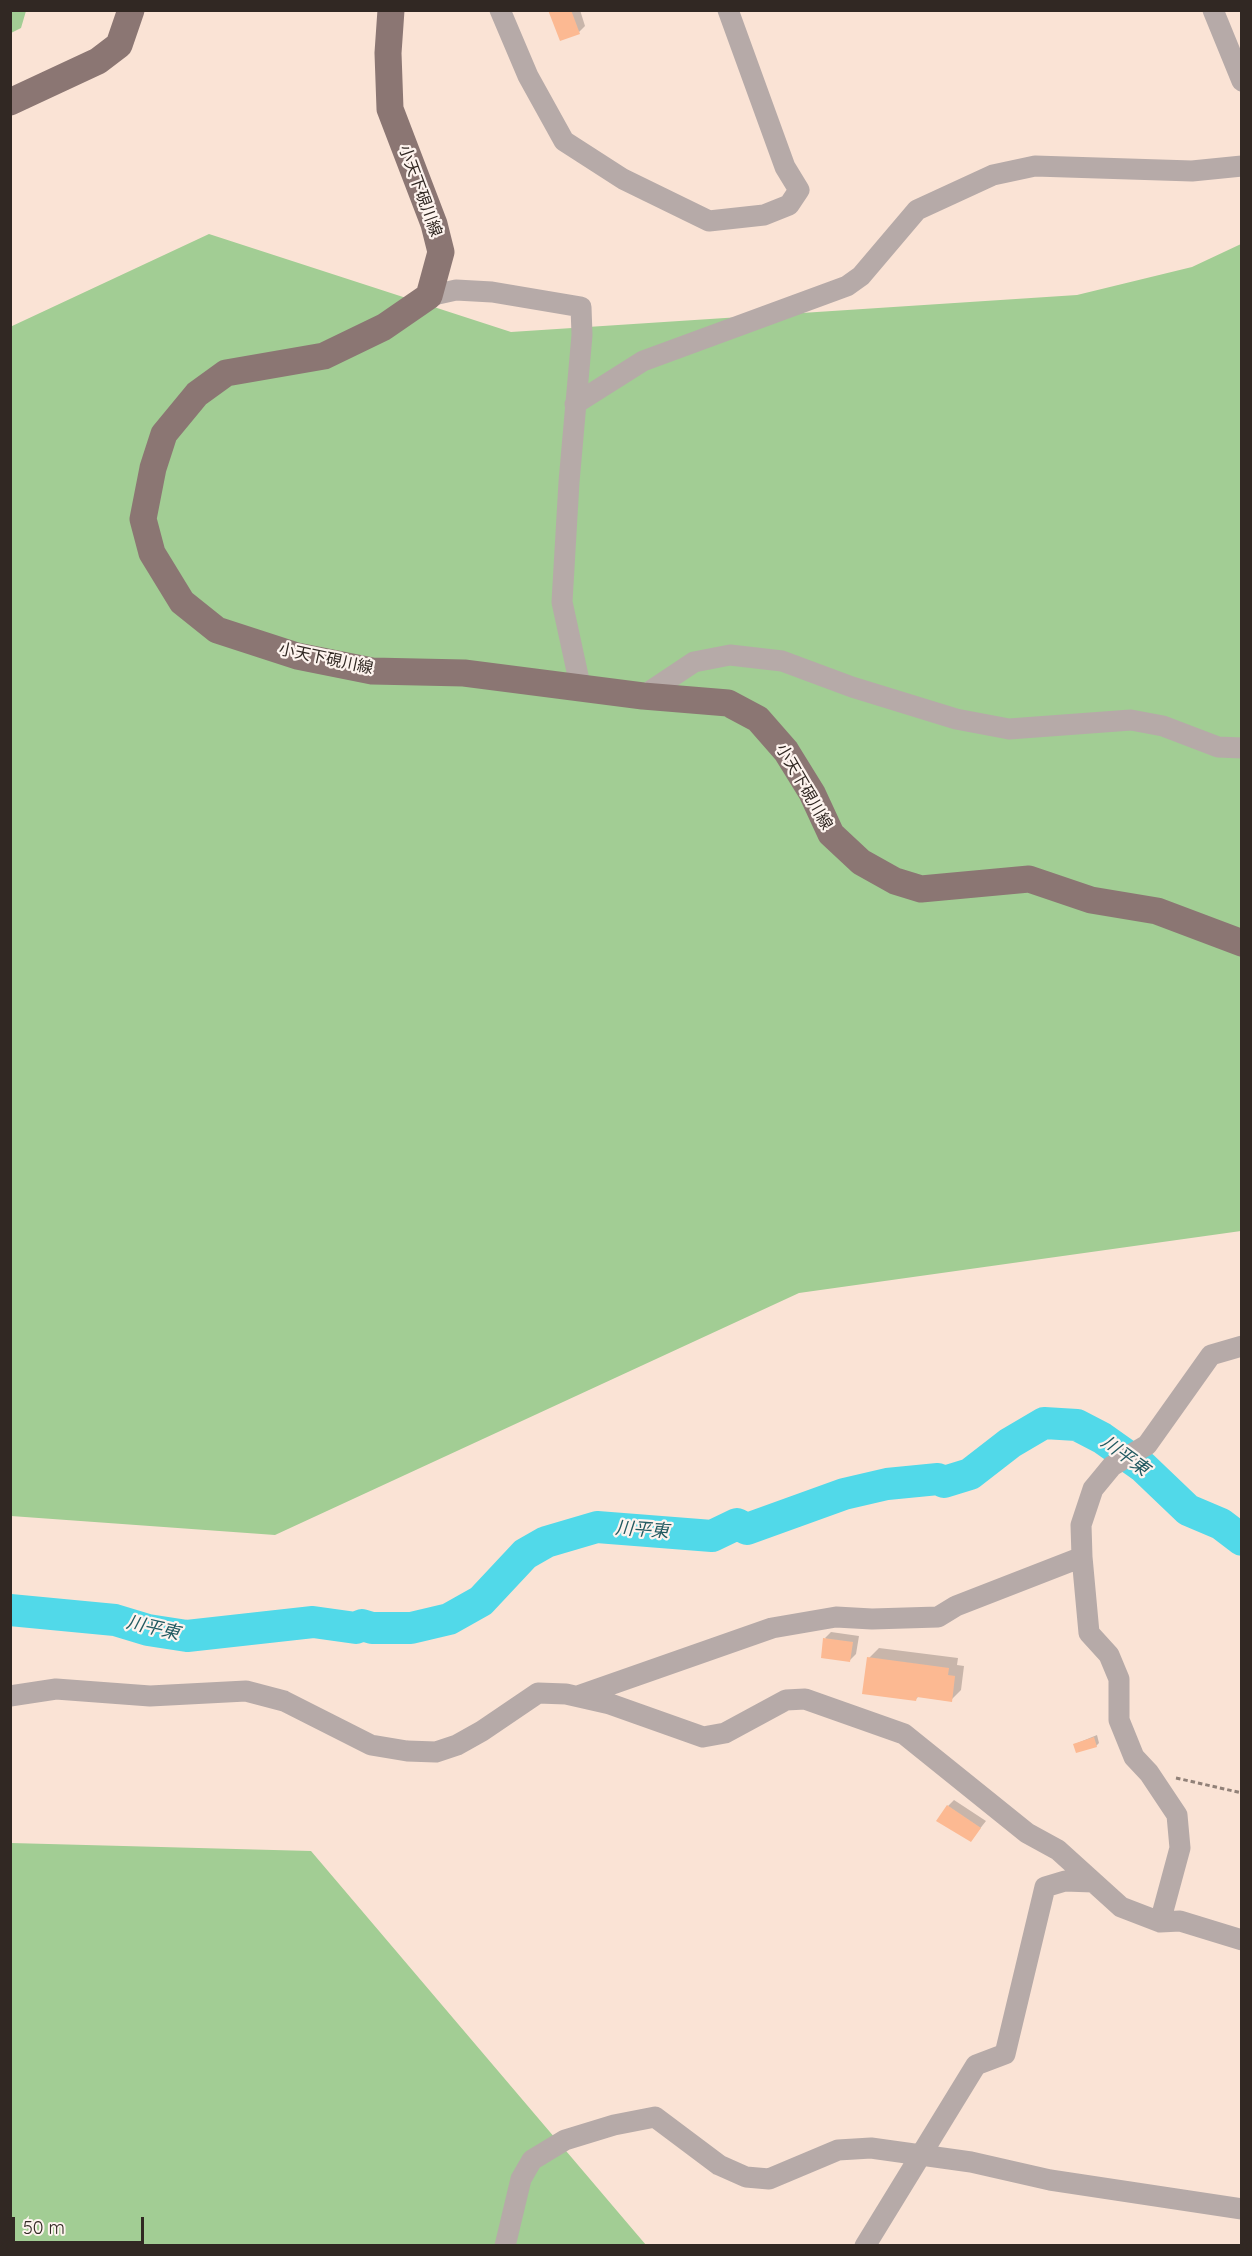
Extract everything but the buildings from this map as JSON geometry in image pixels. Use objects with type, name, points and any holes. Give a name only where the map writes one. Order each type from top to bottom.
[{"type":"main road","points":[[10,102],[98,62],[119,45],[130,10]]},
{"type":"main road","name":"小天下硯川線","points":[[391,10],[388,53],[390,109],[434,224],[441,252],[429,296],[384,327],[324,356],[226,373],[197,394],[164,434],[153,468],[143,519],[152,553],[182,602],[217,630],[297,656],[372,670],[464,673],[643,696],[728,704],[758,719],[786,750],[812,793],[831,834],[861,862],[895,880],[921,889],[1029,879],[1091,900],[1156,911],[1242,943]]},
{"type":"street","points":[[500,10],[528,76],[564,141],[624,179],[709,221],[764,215],[789,205],[799,190],[785,167],[728,10]]},
{"type":"street","points":[[1213,10],[1242,81]]},
{"type":"street","points":[[575,404],[643,361],[848,286],[861,276],[917,210],[993,175],[1035,166],[1192,171],[1242,166]]},
{"type":"street","points":[[429,296],[456,290],[492,292],[581,307],[582,335],[575,404],[562,602],[580,685],[567,685]]},
{"type":"street","points":[[643,696],[694,663],[730,655],[782,661],[852,687],[956,720],[1009,729],[1131,720],[1163,726],[1218,747],[1242,748]]},
{"type":"street","points":[[1160,1922],[1179,1848],[1177,1815],[1149,1773],[1134,1757],[1119,1720],[1119,1679],[1109,1655],[1089,1633],[1080,1525],[1093,1489],[1112,1466],[1147,1445],[1211,1355],[1242,1346]]},
{"type":"street","points":[[577,1696],[772,1628],[836,1617],[938,1617],[956,1606],[1082,1557]]},
{"type":"street","points":[[10,1696],[57,1689],[150,1695],[246,1691],[284,1701],[371,1744],[407,1751],[436,1752],[457,1745],[482,1731],[538,1693],[577,1696],[610,1704],[703,1737],[725,1733],[786,1700],[805,1698],[904,1734],[1027,1833],[1058,1850],[1120,1907],[1160,1922],[1180,1921],[1242,1940]]},
{"type":"street","points":[[865,2246],[976,2065],[1005,2054],[1045,1887],[1065,1881],[1093,1882]]},
{"type":"street","points":[[505,2246],[521,2179],[532,2160],[565,2140],[614,2125],[655,2117],[719,2165],[746,2177],[769,2179],[838,2150],[871,2148],[971,2162],[1050,2180],[1242,2209]]},
{"type":"path","points":[[1149,1773],[1242,1793]]},
{"type":"green space","points":[[11,10],[26,11],[21,28],[11,33]]},
{"type":"green space","points":[[209,234],[511,332],[1077,295],[1192,267],[1241,244],[1241,1231],[799,1293],[275,1535],[11,1516],[10,327]]},
{"type":"green space","points":[[11,1843],[311,1851],[646,2245],[11,2246]]},
{"type":"waterway","name":"川平東","points":[[10,1610],[115,1620],[148,1630],[187,1636],[313,1622],[356,1628],[362,1625],[372,1628],[411,1628],[449,1619],[481,1601],[525,1554],[546,1542],[597,1527],[712,1536],[737,1524],[747,1529],[844,1494],[887,1484],[938,1479],[944,1482],[970,1474],[1010,1443],[1044,1423],[1077,1425],[1102,1438],[1143,1467],[1188,1510],[1221,1524],[1242,1540]]}]
